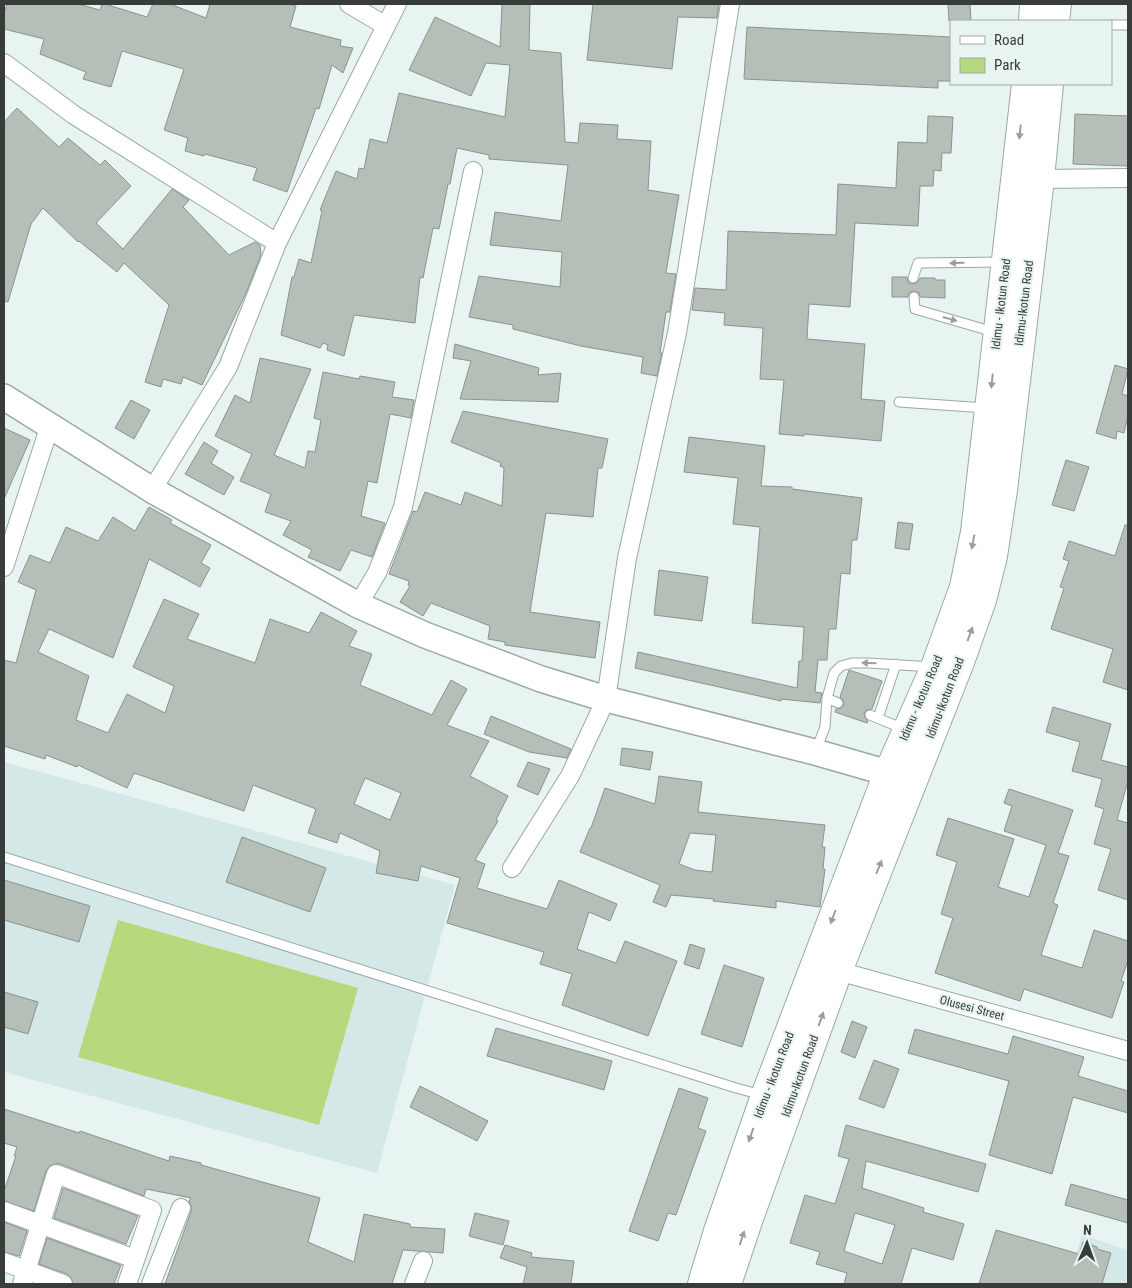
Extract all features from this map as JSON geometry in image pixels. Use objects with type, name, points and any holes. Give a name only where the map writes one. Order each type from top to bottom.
[{"type":"main road","points":[[1032,20],[1034,4]]},
{"type":"main road","points":[[1055,20],[1057,4]]},
{"type":"main road","name":"Idimu - Ikotun Road","points":[[702,1284],[718,1231],[765,1096],[827,966],[888,773],[935,667],[964,587],[975,532],[1026,85]]},
{"type":"main road","name":"Idimu-Ikotun Road","points":[[727,1284],[827,966],[960,662],[982,600],[993,556],[1003,490],[1040,179],[1049,85]]},
{"type":"street","points":[[349,4],[386,26]]},
{"type":"street","points":[[152,490],[228,367],[277,243],[397,4]]},
{"type":"street","points":[[512,868],[570,776],[606,699],[628,558],[676,333],[730,4]]},
{"type":"street","points":[[4,63],[74,114],[277,243]]},
{"type":"street","points":[[358,605],[377,573],[403,507],[473,171]]},
{"type":"street","points":[[1040,179],[1128,178]]},
{"type":"street","points":[[4,397],[152,490],[358,605],[425,635],[532,676],[606,699],[815,752],[888,773]]},
{"type":"street","points":[[4,567],[50,425]]},
{"type":"street","name":"Olusesi Street","points":[[827,966],[1127,1046]]},
{"type":"street","points":[[24,1278],[56,1174],[152,1210],[127,1284]]},
{"type":"street","points":[[151,1284],[181,1208]]},
{"type":"street","points":[[4,1211],[135,1259]]},
{"type":"street","points":[[414,1284],[423,1261]]},
{"type":"street","points":[[4,1262],[24,1278],[63,1284]]},
{"type":"lane","points":[[1112,25],[1128,25]]},
{"type":"lane","points":[[913,278],[918,263],[1006,262]]},
{"type":"lane","points":[[914,297],[915,309],[997,333]]},
{"type":"lane","points":[[899,402],[989,409]]},
{"type":"lane","points":[[815,752],[825,727],[827,698],[834,673],[841,666],[852,663],[935,667]]},
{"type":"lane","points":[[896,664],[874,717],[907,730]]},
{"type":"lane","points":[[827,698],[838,703]]},
{"type":"lane","points":[[4,857],[765,1096]]},
{"type":"shaded area","points":[[4,762],[455,885],[377,1173],[4,1072]]},
{"type":"shaded area","points":[[1082,1235],[1128,1250],[1128,1284],[1066,1284]]},
{"type":"green space","points":[[118,920],[358,988],[319,1125],[78,1057]]},
{"type":"building","points":[[7,4],[78,4],[100,10],[102,4],[105,4],[147,17],[153,4],[170,4],[206,18],[210,4],[288,4],[296,6],[290,27],[341,40],[340,46],[353,48],[343,73],[332,65],[319,109],[316,108],[287,192],[253,180],[257,168],[205,154],[204,156],[185,151],[188,138],[164,130],[184,69],[122,51],[111,87],[83,79],[86,72],[40,54],[44,39],[4,29],[4,13]]},
{"type":"building","points":[[502,4],[530,4],[529,50],[561,53],[565,142],[578,143],[580,123],[618,125],[617,139],[651,141],[648,190],[679,195],[666,273],[676,274],[670,312],[666,312],[660,353],[662,353],[657,376],[641,373],[643,357],[581,346],[513,329],[513,325],[469,317],[479,276],[560,287],[562,252],[490,245],[495,212],[561,221],[568,165],[489,159],[489,155],[457,148],[439,229],[433,228],[423,278],[420,277],[415,323],[354,315],[344,356],[327,350],[328,345],[323,343],[320,348],[281,335],[292,277],[294,277],[299,259],[311,263],[322,211],[320,210],[336,171],[357,179],[359,168],[364,169],[370,139],[387,143],[399,93],[505,117],[510,65],[486,63],[471,96],[409,70],[435,17],[500,47]]},
{"type":"building","points":[[593,4],[719,4],[717,18],[678,17],[672,69],[587,60]]},
{"type":"building","points":[[948,4],[970,4],[971,20],[949,21]]},
{"type":"building","points":[[747,27],[950,37],[950,81],[938,81],[938,88],[744,79]]},
{"type":"building","points":[[17,108],[59,147],[68,138],[100,165],[105,160],[131,186],[96,223],[123,249],[172,189],[189,200],[183,207],[229,255],[255,242],[260,245],[261,255],[246,293],[202,385],[183,377],[181,384],[163,379],[161,387],[145,382],[169,305],[124,263],[117,272],[78,242],[43,208],[31,224],[8,302],[4,301],[4,122]]},
{"type":"building","points":[[1075,114],[1128,116],[1128,166],[1073,164]]},
{"type":"building","points":[[928,116],[953,117],[951,153],[942,153],[941,171],[934,170],[933,186],[920,186],[918,226],[855,223],[850,307],[809,304],[807,339],[865,344],[861,399],[885,401],[881,441],[804,434],[804,436],[779,434],[784,380],[760,379],[763,328],[724,325],[725,313],[692,310],[695,288],[726,290],[728,231],[836,235],[838,184],[896,188],[898,142],[927,143]]},
{"type":"building","points":[[892,277],[907,277],[908,282],[912,284],[917,283],[920,278],[945,280],[945,298],[920,297],[919,293],[914,291],[910,292],[908,297],[892,297]]},
{"type":"building","points":[[455,344],[539,368],[538,375],[561,373],[558,402],[460,399],[471,361],[453,358]]},
{"type":"building","points":[[260,358],[311,369],[274,455],[305,468],[308,451],[315,452],[321,420],[314,418],[323,372],[359,379],[360,376],[395,382],[392,397],[414,400],[411,418],[390,414],[377,483],[368,481],[361,516],[385,523],[372,557],[351,550],[340,571],[308,557],[312,550],[283,535],[291,521],[265,512],[271,494],[240,481],[252,454],[215,436],[235,395],[250,403]]},
{"type":"building","points":[[1115,365],[1128,369],[1122,394],[1128,396],[1128,416],[1124,433],[1117,431],[1116,439],[1096,433]]},
{"type":"building","points":[[131,400],[150,410],[134,439],[115,428]]},
{"type":"building","points":[[463,411],[608,439],[602,468],[598,468],[593,517],[546,513],[530,612],[600,622],[595,658],[505,645],[505,642],[488,639],[490,626],[431,603],[423,616],[400,602],[410,586],[408,585],[409,581],[389,574],[413,511],[417,512],[425,492],[461,505],[465,492],[502,506],[504,468],[500,466],[501,463],[451,442]]},
{"type":"building","points":[[4,428],[30,440],[4,499]]},
{"type":"building","points":[[689,437],[765,446],[761,486],[792,487],[792,489],[862,498],[857,540],[852,540],[850,574],[841,573],[836,629],[829,629],[827,660],[818,660],[815,692],[822,693],[820,703],[781,699],[781,701],[635,668],[638,652],[797,688],[799,661],[802,661],[804,627],[752,623],[760,527],[733,524],[738,478],[684,472]]},
{"type":"building","points":[[204,442],[218,451],[211,463],[234,477],[224,495],[185,474]]},
{"type":"building","points":[[1066,460],[1089,467],[1074,511],[1052,505]]},
{"type":"building","points":[[149,507],[172,520],[170,523],[211,545],[201,563],[210,568],[200,587],[149,559],[113,658],[49,629],[38,652],[89,676],[76,720],[108,733],[127,694],[165,713],[174,686],[133,667],[164,599],[199,614],[187,639],[255,663],[270,619],[309,633],[321,612],[357,631],[349,646],[372,654],[360,685],[432,715],[451,680],[467,689],[447,725],[489,741],[470,776],[508,796],[496,820],[498,821],[475,860],[485,864],[477,888],[547,909],[559,880],[617,904],[610,921],[589,912],[577,949],[616,963],[625,941],[677,961],[648,1036],[562,1005],[572,974],[540,964],[544,952],[447,923],[460,878],[421,866],[418,881],[376,873],[380,851],[340,833],[337,843],[308,833],[316,809],[253,785],[244,811],[134,773],[127,788],[78,765],[77,767],[46,755],[45,759],[4,746],[4,660],[16,663],[36,590],[18,582],[30,555],[50,563],[66,527],[98,541],[113,517],[135,531]],"holes":[[[365,778],[401,793],[390,820],[354,804]]]},
{"type":"building","points":[[898,522],[913,524],[909,550],[895,548]]},
{"type":"building","points":[[1125,525],[1128,525],[1128,690],[1103,682],[1113,649],[1051,629],[1064,588],[1060,587],[1069,561],[1063,559],[1069,541],[1115,556]]},
{"type":"building","points":[[659,570],[708,577],[702,621],[654,615]]},
{"type":"building","points":[[849,670],[882,681],[872,709],[864,713],[868,721],[867,723],[835,712],[836,709],[844,705],[840,697]]},
{"type":"building","points":[[1053,707],[1111,724],[1101,760],[1128,767],[1128,781],[1117,820],[1128,823],[1128,900],[1098,890],[1111,849],[1094,844],[1104,809],[1095,806],[1102,779],[1072,771],[1080,742],[1046,732]]},
{"type":"building","points":[[491,716],[571,749],[567,758],[529,752],[484,734]]},
{"type":"building","points":[[622,748],[653,752],[650,770],[620,765]]},
{"type":"building","points":[[528,762],[550,769],[538,795],[517,786]]},
{"type":"building","points":[[659,776],[702,782],[698,812],[825,825],[822,847],[825,847],[823,869],[825,869],[820,907],[776,901],[776,908],[671,895],[666,907],[653,902],[660,885],[580,852],[591,828],[605,788],[655,804]],"holes":[[[690,833],[716,835],[712,872],[695,870],[679,864]]]},
{"type":"building","points":[[1009,789],[1073,810],[1058,853],[1069,856],[1053,903],[1058,905],[1041,955],[1082,968],[1094,930],[1128,941],[1128,960],[1121,981],[1124,982],[1112,1018],[1024,989],[1020,1001],[935,973],[953,918],[941,914],[957,862],[936,855],[948,818],[1014,839],[998,887],[1029,897],[1046,845],[1004,831],[1012,806],[1004,803]]},
{"type":"building","points":[[242,837],[326,868],[310,912],[226,882]]},
{"type":"building","points":[[4,880],[90,906],[79,942],[4,920]]},
{"type":"building","points":[[690,944],[705,949],[699,969],[684,964]]},
{"type":"building","points":[[724,965],[764,978],[742,1047],[701,1034]]},
{"type":"building","points":[[4,992],[38,1002],[28,1034],[4,1027]]},
{"type":"building","points":[[852,1021],[867,1027],[855,1058],[841,1052]]},
{"type":"building","points":[[496,1028],[612,1061],[604,1090],[487,1056]]},
{"type":"building","points":[[915,1029],[1008,1054],[1013,1036],[1084,1057],[1078,1076],[1128,1091],[1128,1113],[1073,1097],[1052,1174],[989,1155],[1009,1081],[908,1053]]},
{"type":"building","points":[[874,1060],[899,1069],[884,1108],[859,1099]]},
{"type":"building","points":[[420,1086],[488,1121],[477,1141],[410,1107]]},
{"type":"building","points":[[679,1088],[708,1098],[698,1128],[706,1131],[676,1215],[668,1213],[658,1241],[629,1231]]},
{"type":"building","points":[[4,1109],[79,1133],[80,1131],[169,1161],[170,1156],[201,1163],[201,1165],[320,1198],[308,1242],[354,1262],[364,1214],[410,1224],[410,1227],[445,1229],[443,1253],[403,1250],[392,1284],[165,1284],[191,1212],[189,1201],[191,1198],[146,1189],[144,1196],[60,1164],[55,1164],[49,1166],[46,1171],[34,1211],[4,1201],[4,1191],[16,1156],[14,1156],[17,1147],[4,1143]]},
{"type":"building","points":[[846,1125],[986,1164],[978,1192],[866,1161],[862,1188],[924,1208],[923,1212],[964,1224],[953,1260],[912,1248],[901,1284],[844,1284],[847,1273],[816,1264],[820,1252],[790,1243],[805,1195],[835,1204],[849,1159],[838,1156]],"holes":[[[855,1213],[895,1225],[882,1264],[844,1251]]]},
{"type":"building","points":[[1071,1184],[1128,1200],[1128,1223],[1065,1205]]},
{"type":"building","points":[[63,1188],[138,1216],[126,1244],[54,1218]]},
{"type":"building","points":[[475,1213],[509,1221],[503,1245],[469,1236]]},
{"type":"building","points":[[4,1222],[27,1231],[19,1256],[4,1252]]},
{"type":"building","points":[[996,1230],[1079,1254],[1083,1242],[1111,1253],[1102,1284],[979,1284]]},
{"type":"building","points":[[47,1238],[121,1265],[114,1284],[73,1284],[67,1274],[39,1264]]},
{"type":"building","points":[[505,1245],[532,1253],[531,1257],[574,1261],[571,1284],[523,1284],[527,1267],[500,1258]]}]
